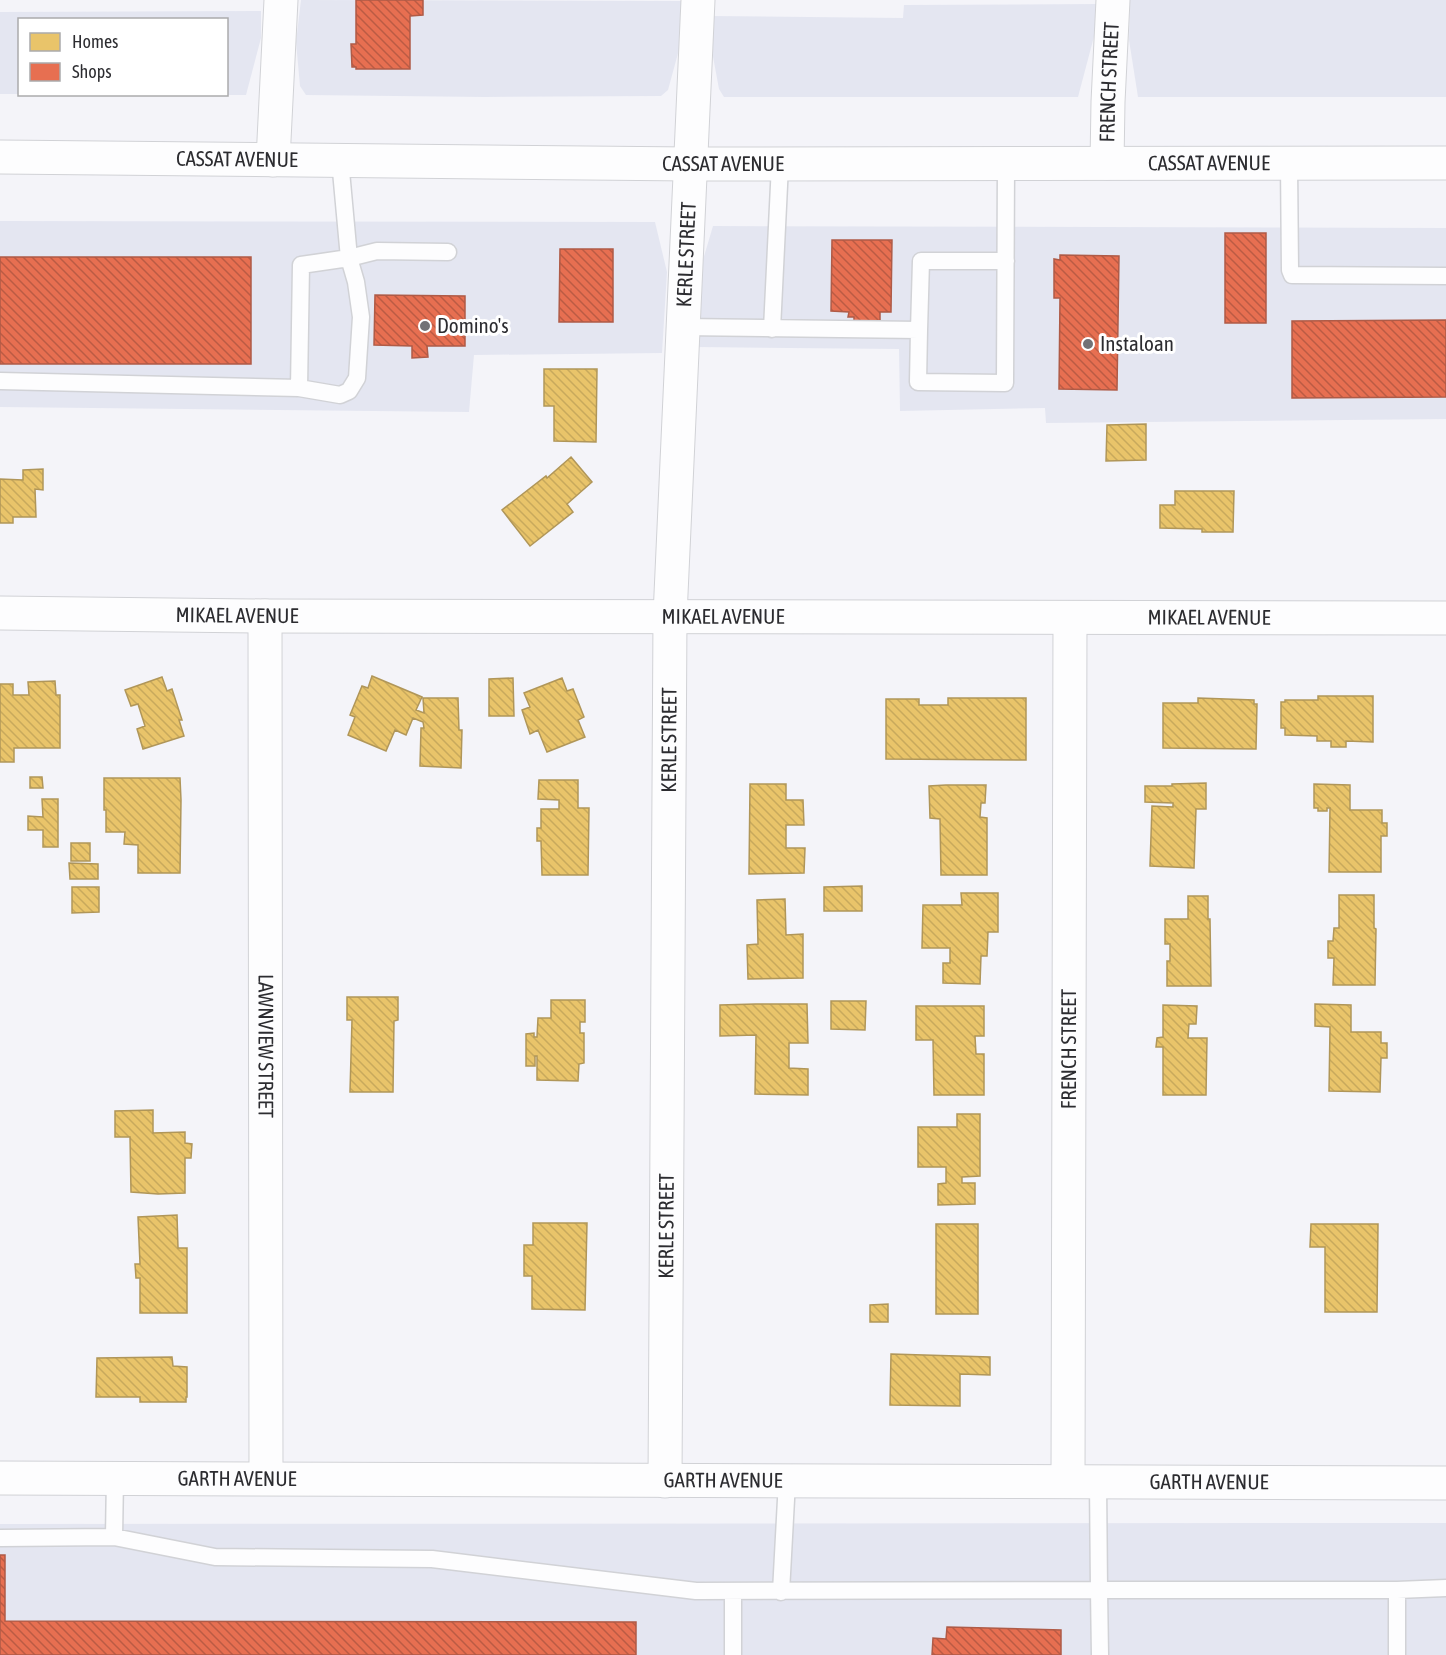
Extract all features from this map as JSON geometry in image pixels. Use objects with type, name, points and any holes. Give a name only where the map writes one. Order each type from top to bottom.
[{"type":"street","points":[[273,160],[281,0]]},
{"type":"street","name":"KERLE STREET","points":[[665,1481],[670,616],[698,0]]},
{"type":"street","name":"FRENCH STREET","points":[[1107,163],[1113,0]]},
{"type":"street","name":"CASSAT AVENUE","points":[[0,157],[691,165],[1446,163]]},
{"type":"street","name":"MIKAEL AVENUE","points":[[0,613],[265,616],[1446,618]]},
{"type":"street","name":"LAWNVIEW STREET","points":[[265,616],[266,1478]]},
{"type":"street","name":"FRENCH STREET","points":[[1070,618],[1083,1481]]},
{"type":"street","name":"GARTH AVENUE","points":[[0,1478],[1446,1483]]},
{"type":"lane","points":[[0,381],[299,388],[340,395],[349,391],[357,378],[361,317],[356,282],[349,258],[340,160]]},
{"type":"lane","points":[[1006,163],[1006,261],[1005,383],[918,382],[921,261],[1006,261]]},
{"type":"lane","points":[[1289,163],[1290,270],[1292,275],[1446,276]]},
{"type":"lane","points":[[772,329],[780,165]]},
{"type":"lane","points":[[299,388],[301,265],[349,258],[377,251],[448,252]]},
{"type":"lane","points":[[683,327],[919,330]]},
{"type":"lane","points":[[114,1537],[115,1478]]},
{"type":"lane","points":[[781,1592],[787,1481]]},
{"type":"lane","points":[[1083,1481],[1099,1590],[1100,1655]]},
{"type":"lane","points":[[0,1538],[114,1537],[215,1557],[432,1559],[696,1591],[1397,1590],[1446,1588]]},
{"type":"lane","points":[[1397,1590],[1397,1655]]},
{"type":"lane","points":[[733,1592],[733,1655]]},
{"type":"shaded area","points":[[301,0],[682,1],[683,35],[668,90],[661,96],[306,95],[300,86],[296,42]]},
{"type":"shaded area","points":[[1130,0],[1446,0],[1446,97],[1138,97],[1129,40]]},
{"type":"shaded area","points":[[1098,4],[1096,29],[1078,97],[724,97],[719,89],[709,35],[710,16],[903,18],[904,5]]},
{"type":"shaded area","points":[[261,11],[261,38],[246,95],[228,95],[228,18],[18,18],[18,94],[0,94],[0,12]]},
{"type":"shaded area","points":[[0,221],[655,222],[667,272],[662,353],[474,355],[469,412],[0,407]]},
{"type":"shaded area","points":[[713,226],[1446,228],[1446,419],[1046,423],[1045,408],[900,411],[899,349],[696,347],[697,280]]},
{"type":"shaded area","points":[[1446,1523],[1446,1655],[0,1655],[0,1524]]},
{"type":"building: Homes","points":[[544,369],[597,369],[596,442],[554,441],[554,406],[544,406]]},
{"type":"building: Homes","points":[[1146,424],[1146,460],[1106,461],[1107,425]]},
{"type":"building: Homes","points":[[571,457],[592,482],[567,504],[573,512],[530,546],[502,510],[546,476],[547,478]]},
{"type":"building: Homes","points":[[43,469],[43,490],[35,489],[36,517],[13,517],[13,523],[0,523],[0,479],[23,480],[23,470]]},
{"type":"building: Homes","points":[[1175,491],[1234,491],[1233,532],[1160,528],[1160,505],[1175,505]]},
{"type":"building: Homes","points":[[372,676],[422,697],[416,710],[424,713],[423,698],[458,698],[459,730],[462,730],[461,768],[420,766],[421,728],[424,728],[423,722],[413,718],[406,735],[395,730],[386,751],[348,735],[355,717],[350,715],[362,686],[368,688]]},
{"type":"building: Homes","points":[[162,677],[167,691],[172,689],[182,720],[179,720],[184,736],[143,749],[137,729],[145,726],[138,704],[131,706],[125,690]]},
{"type":"building: Homes","points":[[513,678],[514,716],[489,716],[489,679]]},
{"type":"building: Homes","points":[[562,678],[567,691],[573,689],[584,717],[578,720],[585,737],[547,752],[538,730],[530,734],[522,710],[530,707],[524,693]]},
{"type":"building: Homes","points":[[55,681],[56,695],[60,695],[60,748],[14,748],[14,762],[0,762],[0,684],[13,684],[13,695],[29,695],[28,682]]},
{"type":"building: Homes","points":[[1318,696],[1373,696],[1373,742],[1346,741],[1346,747],[1331,747],[1331,741],[1317,741],[1317,736],[1285,735],[1285,728],[1281,728],[1281,702],[1318,700]]},
{"type":"building: Homes","points":[[948,698],[1026,698],[1026,760],[886,759],[886,699],[919,699],[919,705],[948,705]]},
{"type":"building: Homes","points":[[1198,698],[1254,700],[1254,704],[1257,704],[1256,749],[1163,748],[1163,703],[1198,703]]},
{"type":"building: Homes","points":[[30,777],[42,777],[43,788],[30,788]]},
{"type":"building: Homes","points":[[104,778],[180,778],[180,873],[138,873],[138,845],[124,844],[125,832],[106,832]]},
{"type":"building: Homes","points":[[539,780],[578,780],[578,808],[589,808],[588,875],[542,875],[541,841],[537,841],[537,828],[541,828],[541,809],[559,809],[559,800],[538,799]]},
{"type":"building: Homes","points":[[1206,783],[1206,809],[1196,809],[1194,868],[1150,866],[1152,806],[1173,807],[1173,803],[1145,802],[1145,786]]},
{"type":"building: Homes","points":[[750,784],[786,784],[786,800],[803,800],[804,825],[786,825],[786,848],[805,848],[804,873],[749,874]]},
{"type":"building: Homes","points":[[1314,784],[1350,785],[1350,810],[1382,810],[1382,823],[1387,823],[1387,836],[1381,836],[1381,872],[1329,872],[1330,808],[1327,808],[1327,811],[1318,811],[1318,808],[1314,808]]},
{"type":"building: Homes","points":[[986,785],[985,803],[981,803],[980,817],[987,818],[987,875],[941,875],[940,819],[930,818],[929,786]]},
{"type":"building: Homes","points":[[42,799],[58,799],[58,847],[43,847],[43,830],[28,830],[28,816],[43,817]]},
{"type":"building: Homes","points":[[71,843],[90,843],[90,861],[71,861]]},
{"type":"building: Homes","points":[[69,863],[98,864],[98,879],[70,879]]},
{"type":"building: Homes","points":[[862,886],[862,911],[824,911],[824,887]]},
{"type":"building: Homes","points":[[72,887],[99,887],[99,912],[72,913]]},
{"type":"building: Homes","points":[[961,893],[998,893],[998,932],[988,932],[987,956],[981,956],[980,984],[943,983],[943,963],[950,963],[950,948],[922,948],[923,905],[962,905]]},
{"type":"building: Homes","points":[[1339,895],[1374,895],[1375,985],[1333,985],[1334,958],[1328,958],[1328,941],[1333,941],[1334,928],[1339,928]]},
{"type":"building: Homes","points":[[1188,896],[1208,896],[1211,986],[1167,986],[1170,944],[1165,944],[1165,919],[1188,919]]},
{"type":"building: Homes","points":[[785,899],[786,935],[803,934],[803,978],[748,979],[747,945],[758,944],[757,900]]},
{"type":"building: Homes","points":[[347,997],[398,997],[398,1020],[394,1021],[393,1092],[350,1092],[352,1020],[347,1020]]},
{"type":"building: Homes","points":[[551,1000],[585,1000],[585,1022],[580,1022],[580,1033],[584,1033],[584,1063],[579,1064],[578,1081],[537,1080],[537,1056],[535,1056],[535,1066],[526,1066],[526,1034],[534,1033],[534,1037],[537,1037],[538,1018],[551,1018]]},
{"type":"building: Homes","points":[[831,1001],[866,1001],[865,1030],[831,1029]]},
{"type":"building: Homes","points":[[807,1004],[808,1043],[789,1043],[789,1068],[808,1069],[808,1095],[755,1094],[756,1035],[720,1036],[720,1005]]},
{"type":"building: Homes","points":[[1315,1004],[1351,1005],[1351,1032],[1381,1032],[1381,1043],[1387,1043],[1387,1058],[1381,1058],[1380,1092],[1329,1091],[1330,1027],[1315,1026]]},
{"type":"building: Homes","points":[[1163,1005],[1197,1006],[1196,1024],[1189,1024],[1188,1038],[1207,1038],[1206,1095],[1163,1095],[1163,1047],[1156,1047],[1157,1038],[1163,1037]]},
{"type":"building: Homes","points":[[916,1006],[984,1006],[984,1036],[975,1036],[976,1054],[984,1054],[984,1095],[934,1095],[933,1040],[916,1040]]},
{"type":"building: Homes","points":[[153,1110],[153,1133],[185,1132],[185,1143],[192,1144],[191,1158],[185,1158],[185,1193],[131,1192],[130,1137],[115,1137],[115,1111]]},
{"type":"building: Homes","points":[[957,1114],[980,1114],[980,1176],[962,1177],[962,1183],[975,1183],[975,1204],[938,1205],[938,1184],[946,1183],[946,1167],[918,1167],[918,1127],[957,1127]]},
{"type":"building: Homes","points":[[177,1215],[178,1248],[187,1248],[187,1313],[140,1313],[140,1278],[136,1278],[135,1264],[140,1264],[138,1217]]},
{"type":"building: Homes","points":[[533,1223],[587,1223],[585,1310],[532,1309],[532,1276],[524,1276],[524,1245],[533,1245]]},
{"type":"building: Homes","points":[[936,1224],[978,1224],[978,1314],[936,1314]]},
{"type":"building: Homes","points":[[1311,1224],[1378,1224],[1377,1312],[1325,1312],[1325,1247],[1310,1247]]},
{"type":"building: Homes","points":[[888,1304],[888,1322],[870,1322],[870,1305]]},
{"type":"building: Homes","points":[[891,1354],[990,1357],[990,1375],[960,1374],[960,1406],[890,1405]]},
{"type":"building: Homes","points":[[172,1357],[173,1366],[187,1367],[186,1402],[140,1402],[140,1397],[96,1397],[97,1358]]},
{"type":"building: Shops","points":[[356,0],[423,0],[423,15],[410,16],[410,69],[356,69],[352,67],[351,44],[356,44]]},
{"type":"building: Shops","points":[[1225,233],[1266,233],[1266,323],[1225,323]]},
{"type":"building: Shops","points":[[832,240],[892,240],[891,312],[880,312],[880,324],[854,324],[854,317],[848,317],[849,312],[831,311]]},
{"type":"building: Shops","points":[[560,249],[613,249],[613,322],[559,322]]},
{"type":"building: Shops","name":"Instaloan","points":[[1060,255],[1119,256],[1117,390],[1059,389],[1060,298],[1054,298],[1054,259],[1060,260]]},
{"type":"building: Shops","points":[[0,257],[251,257],[251,364],[0,364]]},
{"type":"building: Shops","points":[[375,295],[465,296],[465,346],[427,346],[428,357],[412,358],[412,346],[374,345]]},
{"type":"building: Shops","points":[[1446,320],[1446,397],[1292,398],[1292,321]]},
{"type":"building: Shops","points":[[0,1555],[5,1555],[5,1621],[636,1622],[636,1655],[0,1655]]},
{"type":"building: Shops","points":[[947,1627],[1061,1630],[1061,1655],[932,1655],[933,1638],[946,1639]]},
{"type":"place","name":"Domino's","points":[[425,326]]},
{"type":"place","name":"Instaloan","points":[[1088,344]]}]
